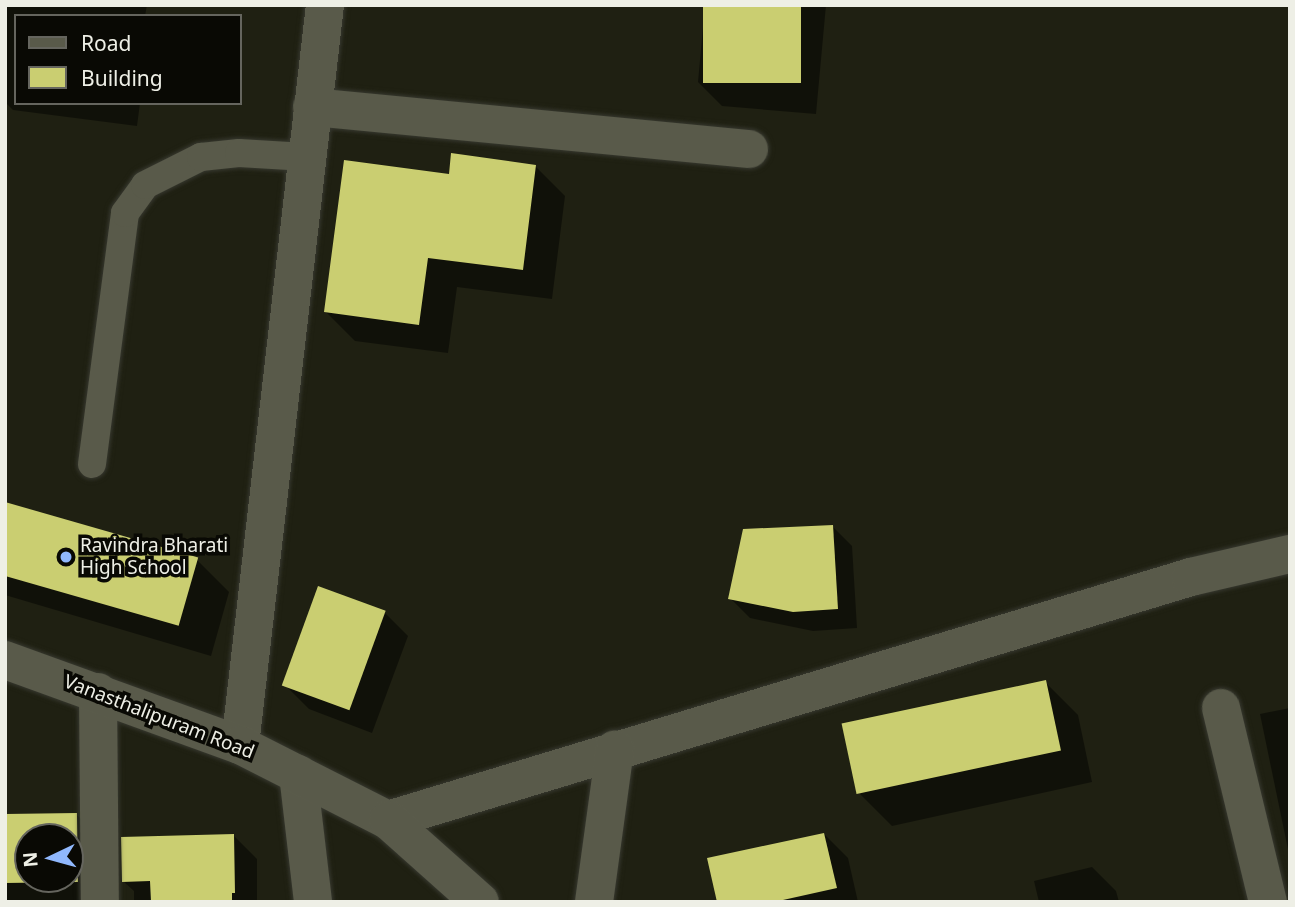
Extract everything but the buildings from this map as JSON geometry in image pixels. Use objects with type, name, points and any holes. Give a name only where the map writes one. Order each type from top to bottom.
[{"type":"street","points":[[240,745],[325,5]]},
{"type":"street","points":[[312,107],[749,149]]},
{"type":"street","points":[[388,820],[615,749],[1191,578],[1290,554]]},
{"type":"street","name":"Vanasthalipuram Road","points":[[5,660],[240,745],[388,820],[480,902]]},
{"type":"street","points":[[98,692],[100,902]]},
{"type":"street","points":[[1221,708],[1268,902]]},
{"type":"street","points":[[594,902],[615,749]]},
{"type":"street","points":[[298,775],[313,902]]},
{"type":"lane","points":[[92,464],[125,213],[145,186],[201,157],[239,153],[306,157]]},
{"type":"place","name":"Ravindra Bharati High School","points":[[66,557]]}]
